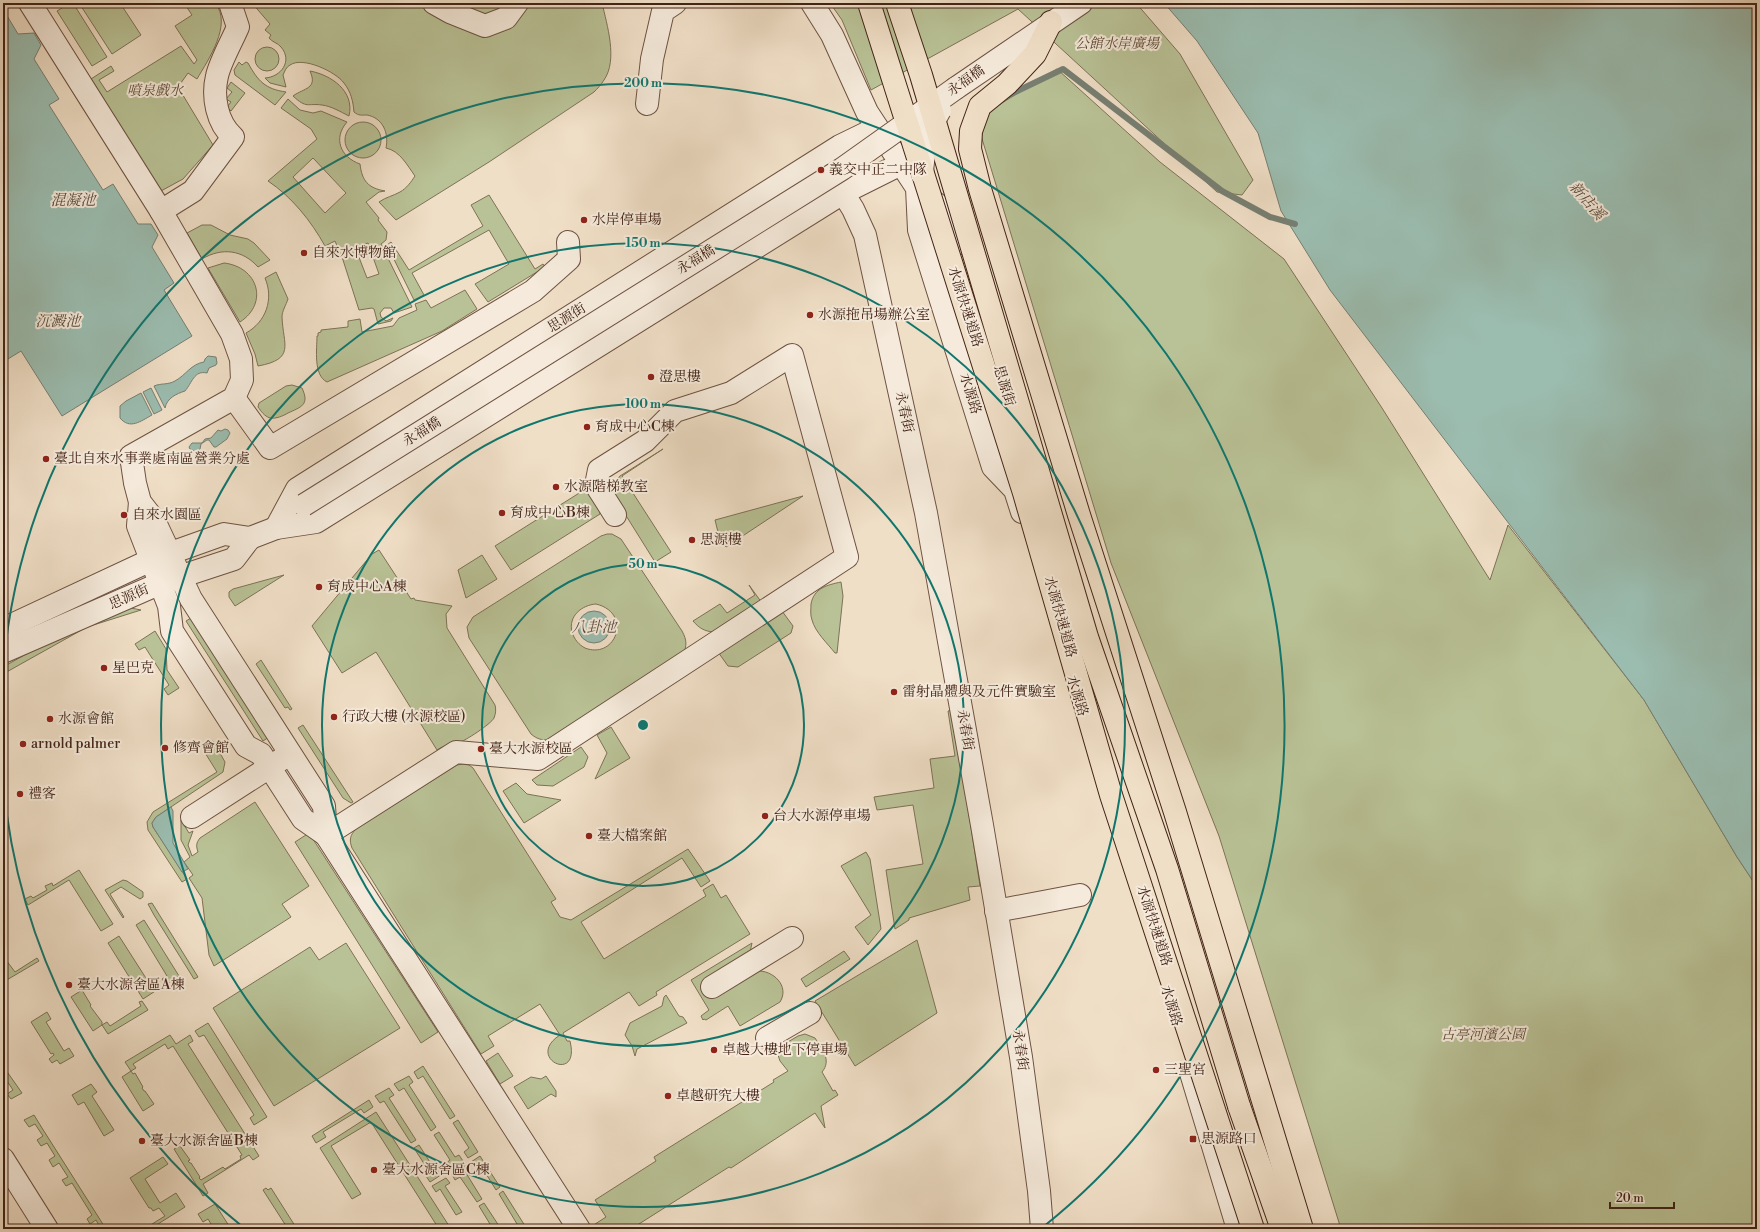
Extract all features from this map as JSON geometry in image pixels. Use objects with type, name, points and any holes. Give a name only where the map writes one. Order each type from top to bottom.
[{"type":"highway","name":"水源快速道路","points":[[869,3],[1024,493],[1111,795],[1254,1229]]},
{"type":"highway","points":[[897,3],[923,83],[1087,637],[1167,870],[1239,1106],[1282,1229]]},
{"type":"highway","points":[[1051,22],[1035,54],[1008,84],[980,106],[971,131],[970,149],[980,189],[1079,515],[1175,812],[1302,1229]]},
{"type":"street","points":[[30,3],[161,211],[232,334],[241,359],[242,380],[234,398],[131,456],[135,483],[140,502],[138,526],[160,556],[170,580],[190,599],[324,806],[326,835]]},
{"type":"street","points":[[161,211],[193,191],[232,137],[225,130],[218,115],[216,94],[217,76],[238,27],[230,3]]},
{"type":"street","points":[[434,3],[450,12],[485,26],[506,18],[517,3]]},
{"type":"street","points":[[647,104],[652,59],[663,11],[675,3]]},
{"type":"street","points":[[812,3],[832,36],[872,120],[917,188]]},
{"type":"street","name":"永福橋","points":[[304,505],[842,169],[1051,22],[1081,3]]},
{"type":"street","points":[[956,88],[935,118],[924,151],[922,182],[1000,439],[1013,461],[1015,490]]},
{"type":"street","name":"思源街","points":[[276,528],[297,489],[840,146],[872,120]]},
{"type":"street","name":"思源街","points":[[3,629],[160,556],[224,534],[250,538],[276,528],[316,522],[843,193],[901,164]]},
{"type":"street","name":"思源街","points":[[917,188],[953,217],[1019,434],[1013,461]]},
{"type":"street","name":"水源路","points":[[917,188],[919,230],[993,467],[1015,490],[1238,1229]]},
{"type":"street","name":"永春街","points":[[843,193],[853,209],[865,235],[926,513],[982,825],[1021,1057],[1040,1191],[1042,1229]]},
{"type":"street","points":[[234,398],[270,448],[533,291],[569,259],[568,242]]},
{"type":"street","points":[[326,835],[456,752],[538,759],[847,557],[792,355],[731,393],[676,411],[645,441],[599,470],[596,485],[615,515]]},
{"type":"street","name":"思源街","points":[[276,528],[304,505]]},
{"type":"street","name":"思源街","points":[[3,652],[170,580],[234,559],[250,538]]},
{"type":"street","points":[[170,580],[169,606],[172,631],[246,746],[261,754],[303,819],[326,835],[579,1229]]},
{"type":"street","points":[[192,817],[291,754]]},
{"type":"street","points":[[996,911],[1080,895]]},
{"type":"street","points":[[712,988],[792,938]]},
{"type":"street","points":[[767,1038],[810,1013]]},
{"type":"street","points":[[3,1159],[47,1229]]},
{"type":"green space","points":[[70,3],[73,3],[107,57],[92,66],[57,11]]},
{"type":"green space","points":[[79,3],[120,3],[141,35],[112,54]]},
{"type":"green space","name":"噴泉戲水","points":[[184,3],[215,3],[220,12],[220,31],[217,42],[207,62],[197,79],[188,73],[178,87],[213,145],[183,179],[161,191],[91,79],[111,66],[114,71],[99,80],[107,92],[181,46],[194,64],[197,60],[175,26],[192,15]]},
{"type":"green space","points":[[252,3],[602,3],[609,32],[611,53],[610,63],[604,80],[594,92],[489,162],[396,220],[379,202],[409,185],[415,176],[399,155],[386,148],[387,137],[384,127],[377,119],[373,117],[359,115],[354,112],[351,97],[344,83],[334,74],[319,66],[303,62],[290,65],[283,75],[286,87],[270,83],[265,78],[276,75],[284,67],[286,58],[281,47],[269,38],[271,35],[265,30],[270,24]]},
{"type":"green space","name":"公館水岸廣場","points":[[830,3],[1136,3],[1180,54],[1253,180],[1242,195],[1217,192],[1018,9],[871,90],[842,20]]},
{"type":"green space","points":[[267,47],[275,51],[279,59],[275,67],[267,71],[259,67],[255,59],[259,51]]},
{"type":"green space","points":[[239,62],[242,65],[246,62],[248,63],[255,75],[267,86],[286,92],[275,105],[235,75],[234,70]]},
{"type":"green space","name":"古亭河濱公園","points":[[1057,69],[1160,162],[1284,259],[1382,408],[1490,580],[1508,525],[1644,700],[1737,857],[1757,887],[1757,1229],[1341,1229],[1219,836],[1111,563],[976,119]]},
{"type":"green space","points":[[310,71],[326,76],[340,86],[348,99],[350,107],[349,116],[336,109],[325,106],[307,105],[301,103],[293,96],[311,85],[312,77]]},
{"type":"green space","points":[[231,82],[245,93],[231,111],[227,107],[231,102],[226,99],[232,92],[227,88]]},
{"type":"green space","points":[[288,99],[300,110],[313,113],[321,111],[347,122],[340,134],[343,152],[353,161],[360,164],[362,175],[370,186],[385,191],[379,192],[366,202],[379,218],[378,220],[387,232],[386,240],[381,244],[412,307],[394,313],[391,308],[384,308],[380,313],[381,317],[386,321],[393,318],[391,321],[378,324],[374,309],[359,310],[343,260],[335,241],[325,246],[314,228],[293,202],[268,181],[317,139],[311,129],[281,108]],"holes":[[[313,158],[346,193],[325,213],[293,177]],[[368,243],[379,274],[367,278],[355,247]]]},
{"type":"green space","points":[[366,122],[376,127],[380,133],[380,147],[376,153],[370,157],[360,158],[350,153],[346,147],[345,137],[350,127],[356,123]]},
{"type":"green space","points":[[489,195],[535,269],[543,264],[545,267],[488,302],[475,284],[509,264],[489,230],[412,273],[424,295],[414,300],[387,245],[391,242],[409,270],[483,226],[471,205]]},
{"type":"green space","points":[[202,225],[211,225],[230,235],[248,239],[254,243],[270,260],[258,267],[246,257],[232,252],[217,253],[202,259],[187,233]]},
{"type":"green space","points":[[224,263],[236,266],[245,271],[252,278],[256,287],[257,296],[255,305],[249,314],[240,322],[208,268]]},
{"type":"green space","points":[[276,272],[288,299],[283,310],[282,317],[285,349],[283,355],[278,359],[258,366],[255,354],[246,333],[259,323],[263,316],[269,294],[265,278]]},
{"type":"green space","points":[[465,290],[477,309],[442,331],[327,382],[323,379],[318,368],[317,361],[317,336],[321,330],[348,327],[348,321],[360,319],[362,332],[393,326],[399,318],[417,310],[415,304],[426,300],[431,308]]},
{"type":"green space","points":[[292,385],[302,388],[305,398],[303,405],[297,409],[277,418],[270,418],[266,416],[258,407],[259,403],[286,386]]},
{"type":"green space","points":[[663,449],[622,476],[671,552],[655,562],[615,498],[614,489],[616,481],[620,476]]},
{"type":"green space","points":[[584,490],[591,493],[598,502],[600,514],[511,570],[495,546]]},
{"type":"green space","points":[[803,496],[726,547],[717,533],[715,520]]},
{"type":"green space","points":[[612,534],[621,539],[682,631],[686,640],[685,648],[683,654],[549,740],[539,739],[531,734],[469,638],[467,627],[473,617],[601,536]],"holes":[[[596,604],[607,609],[614,616],[617,625],[616,634],[612,642],[605,647],[596,650],[583,647],[575,639],[572,632],[571,626],[574,616],[581,609],[591,605]]]},
{"type":"green space","points":[[379,550],[411,599],[414,598],[415,600],[452,606],[446,614],[447,628],[495,705],[496,710],[492,721],[478,732],[461,742],[445,746],[437,750],[376,652],[342,673],[312,626],[372,554]]},
{"type":"green space","points":[[482,555],[497,579],[466,598],[458,570]]},
{"type":"green space","points":[[284,575],[235,606],[229,597],[229,592],[233,589]]},
{"type":"green space","points":[[841,582],[843,596],[837,653],[835,653],[819,633],[814,624],[811,616],[811,604],[815,594],[822,588]]},
{"type":"green space","points":[[749,585],[762,603],[713,632],[702,629],[693,621],[720,604],[727,613],[755,595]]},
{"type":"green space","points":[[131,608],[141,610],[87,627],[3,674],[3,667],[84,622]]},
{"type":"green space","points":[[782,611],[793,626],[791,633],[738,667],[728,666],[718,652]]},
{"type":"green space","points":[[191,618],[269,737],[263,741],[186,621]]},
{"type":"green space","points":[[155,631],[166,649],[167,670],[179,688],[168,695],[164,689],[169,685],[145,647],[139,650],[135,644]]},
{"type":"green space","points":[[261,660],[292,709],[290,710],[288,707],[285,708],[256,664]]},
{"type":"green space","points":[[953,710],[980,886],[968,887],[970,900],[909,918],[909,920],[895,929],[886,870],[923,864],[913,805],[877,810],[874,797],[934,788],[930,759],[955,756],[948,711]]},
{"type":"green space","points":[[303,725],[353,802],[351,803],[343,798],[298,728]]},
{"type":"green space","points":[[611,727],[630,758],[595,779],[607,753],[597,735]]},
{"type":"green space","points":[[213,741],[225,762],[223,772],[156,817],[152,823],[153,827],[187,879],[182,882],[148,830],[147,822],[153,812],[217,772],[202,748]]},
{"type":"green space","points":[[581,747],[588,757],[584,767],[553,786],[537,785],[532,780]]},
{"type":"green space","points":[[457,765],[469,765],[473,768],[556,899],[551,902],[560,917],[571,920],[688,849],[710,881],[701,887],[682,858],[581,922],[604,959],[706,896],[703,890],[713,884],[721,898],[726,895],[750,934],[656,992],[657,995],[639,1006],[629,992],[563,1033],[567,1041],[570,1041],[571,1054],[568,1062],[562,1065],[550,1059],[548,1052],[551,1044],[560,1035],[540,1004],[488,1036],[494,1046],[481,1054],[352,848],[351,842],[352,833],[356,829]]},
{"type":"green space","points":[[516,783],[527,794],[561,800],[524,823],[503,791]]},
{"type":"green space","points":[[255,802],[309,886],[282,904],[291,917],[214,966],[209,955],[202,898],[189,878],[193,875],[184,862],[190,857],[181,840],[181,820],[189,833],[193,831],[188,845],[192,856],[198,852],[197,845],[200,838]]},
{"type":"green space","points":[[309,833],[438,1032],[421,1043],[295,842]]},
{"type":"green space","points":[[866,852],[870,859],[881,929],[868,945],[855,927],[871,915],[841,866]]},
{"type":"green space","points":[[79,870],[113,924],[101,931],[69,880],[28,905],[25,899],[31,896],[33,898],[47,890],[45,886],[52,883],[53,886]]},
{"type":"green space","points":[[123,880],[127,881],[143,892],[143,897],[140,899],[121,887],[110,894],[124,917],[123,918],[105,890]]},
{"type":"green space","points":[[152,903],[198,977],[194,979],[154,915],[148,904]]},
{"type":"green space","points":[[144,920],[179,976],[166,985],[162,979],[167,976],[136,925]]},
{"type":"green space","points":[[119,936],[151,986],[157,983],[160,988],[143,999],[108,943]]},
{"type":"green space","points":[[917,940],[937,1013],[855,1066],[815,1001]]},
{"type":"green space","points":[[346,943],[400,1028],[274,1106],[213,1008],[310,947],[319,960]]},
{"type":"green space","points":[[752,943],[750,952],[703,981],[702,985],[710,997],[713,998],[757,971],[763,971],[774,976],[781,985],[783,996],[780,1002],[740,1026],[728,1006],[706,1020],[703,1020],[701,1016],[709,1010],[691,980]]},
{"type":"green space","points":[[844,951],[850,959],[806,987],[801,979]]},
{"type":"green space","points":[[3,956],[15,972],[37,958],[39,961],[5,981],[3,978]]},
{"type":"green space","points":[[82,990],[91,1005],[90,1006],[102,1022],[102,1025],[93,1031],[71,997]]},
{"type":"green space","points":[[666,995],[679,1016],[683,1017],[687,1023],[637,1049],[635,1056],[632,1046],[625,1035],[630,1023],[662,1006]]},
{"type":"green space","points":[[142,1001],[148,1010],[108,1034],[102,1025],[107,1022],[110,1026],[141,1006],[139,1002]]},
{"type":"green space","points":[[47,1012],[51,1019],[46,1022],[64,1051],[69,1048],[74,1056],[60,1064],[57,1060],[52,1063],[49,1059],[54,1055],[53,1053],[51,1054],[31,1022]]},
{"type":"green space","points":[[208,1023],[267,1117],[254,1125],[250,1118],[254,1115],[204,1035],[199,1037],[195,1031]]},
{"type":"green space","points":[[805,1034],[815,1038],[823,1050],[826,1063],[822,1072],[833,1091],[835,1090],[838,1095],[821,1106],[825,1128],[815,1113],[731,1168],[729,1167],[631,1229],[589,1228],[606,1217],[595,1200],[656,1161],[654,1157],[774,1082],[773,1080],[788,1071],[780,1061],[776,1049],[798,1036]]},
{"type":"green space","points":[[170,1035],[176,1044],[190,1035],[193,1041],[188,1044],[259,1156],[253,1160],[249,1155],[203,1184],[208,1193],[203,1196],[174,1149],[180,1146],[201,1180],[223,1167],[225,1169],[241,1159],[240,1156],[242,1155],[173,1046],[168,1049],[165,1044],[133,1064],[136,1068],[131,1071],[125,1062]]},
{"type":"green space","points":[[498,1053],[513,1076],[500,1084],[486,1061]]},
{"type":"green space","points":[[3,1066],[22,1093],[11,1099],[7,1094],[13,1090],[3,1075]]},
{"type":"green space","points":[[423,1066],[455,1116],[450,1119],[423,1076],[418,1079],[414,1072]]},
{"type":"green space","points":[[131,1071],[133,1074],[135,1073],[143,1087],[142,1088],[154,1104],[143,1111],[122,1077]]},
{"type":"green space","points":[[409,1076],[413,1082],[409,1085],[436,1127],[431,1131],[404,1088],[399,1091],[394,1084]]},
{"type":"green space","points":[[546,1076],[556,1091],[556,1097],[551,1094],[528,1109],[514,1087],[531,1077],[541,1079]]},
{"type":"green space","points":[[91,1084],[97,1092],[92,1096],[114,1130],[104,1136],[84,1102],[78,1105],[72,1095]]},
{"type":"green space","points":[[389,1088],[394,1095],[389,1098],[416,1140],[411,1143],[384,1101],[380,1103],[375,1096]]},
{"type":"green space","points":[[369,1100],[373,1107],[364,1113],[361,1109],[323,1132],[326,1137],[316,1143],[312,1136]]},
{"type":"green space","points":[[376,1112],[451,1229],[439,1229],[371,1122],[331,1146],[361,1194],[352,1199],[320,1148]]},
{"type":"green space","points":[[34,1115],[106,1229],[101,1229],[96,1220],[90,1224],[87,1219],[92,1215],[72,1183],[66,1186],[62,1180],[68,1177],[59,1163],[53,1167],[49,1160],[55,1156],[47,1143],[41,1146],[37,1140],[43,1136],[35,1124],[29,1127],[24,1120]]},
{"type":"green space","points":[[458,1120],[478,1152],[468,1158],[464,1152],[469,1148],[453,1123]]},
{"type":"green space","points":[[439,1132],[455,1157],[459,1155],[463,1161],[449,1170],[445,1164],[450,1160],[434,1135]]},
{"type":"green space","points":[[419,1145],[435,1170],[440,1167],[444,1173],[430,1182],[426,1176],[430,1173],[414,1148]]},
{"type":"green space","points":[[480,1156],[500,1187],[496,1190],[480,1164],[474,1167],[471,1162]]},
{"type":"green space","points":[[163,1157],[168,1164],[145,1179],[160,1203],[176,1193],[185,1207],[150,1229],[144,1229],[165,1216],[159,1208],[153,1211],[149,1208],[130,1178]]},
{"type":"green space","points":[[466,1165],[469,1171],[466,1173],[482,1199],[477,1202],[460,1177],[455,1180],[452,1174]]},
{"type":"green space","points":[[446,1178],[450,1183],[445,1186],[462,1212],[456,1215],[440,1189],[436,1192],[432,1186]]},
{"type":"green space","points":[[266,1188],[268,1190],[271,1188],[297,1229],[288,1229],[263,1190]]},
{"type":"green space","points":[[503,1191],[527,1229],[520,1229],[499,1194]]},
{"type":"green space","points":[[484,1203],[501,1229],[493,1229],[479,1206]]},
{"type":"green space","points":[[215,1204],[231,1229],[214,1229],[208,1219],[203,1222],[198,1214]]},
{"type":"water","name":"新店溪","points":[[1164,3],[1757,3],[1757,887],[1737,857],[1644,700],[1330,290],[1281,211],[1258,133],[1197,41]]},
{"type":"water","points":[[3,9],[18,34],[34,33],[41,45],[34,59],[59,99],[49,105],[103,190],[113,184],[138,224],[151,224],[158,235],[152,247],[174,283],[164,290],[192,336],[62,416],[21,351],[3,362]]},
{"type":"water","points":[[208,356],[216,357],[216,365],[209,368],[207,373],[199,373],[196,375],[185,391],[170,399],[165,408],[154,386],[170,383],[179,379],[192,367],[204,362]]},
{"type":"water","points":[[151,388],[162,410],[154,414],[143,392]]},
{"type":"water","points":[[141,393],[152,415],[140,422],[132,424],[124,422],[120,418],[120,406]]},
{"type":"water","points":[[225,429],[230,433],[227,439],[216,447],[214,447],[209,440],[207,440],[201,444],[200,449],[197,452],[190,449],[189,447],[192,443],[202,443],[205,439],[211,438],[218,430],[221,431]]},
{"type":"water","name":"八卦池","points":[[591,611],[597,611],[606,615],[610,627],[606,639],[597,643],[591,643],[582,639],[578,630],[578,624],[582,615]]},
{"type":"water","points":[[171,807],[173,811],[173,843],[188,869],[182,872],[153,827],[152,823],[156,817]]},
{"type":"waterway","points":[[1007,96],[1063,69],[1222,191],[1270,217],[1295,224]]},
{"type":"place","name":"義交中正二中隊","points":[[821,170]]},
{"type":"place","name":"水岸停車場","points":[[584,220]]},
{"type":"place","name":"自來水博物館","points":[[304,253]]},
{"type":"place","name":"水源拖吊場辦公室","points":[[810,315]]},
{"type":"place","name":"澄思樓","points":[[651,377]]},
{"type":"place","name":"育成中心C棟","points":[[587,427]]},
{"type":"place","name":"臺北自來水事業處南區營業分處","points":[[46,459]]},
{"type":"place","name":"水源階梯教室","points":[[556,487]]},
{"type":"place","name":"育成中心B棟","points":[[502,513]]},
{"type":"place","name":"自來水園區","points":[[124,515]]},
{"type":"place","name":"思源樓","points":[[692,540]]},
{"type":"place","name":"育成中心A棟","points":[[319,587]]},
{"type":"place","name":"星巴克","points":[[104,668]]},
{"type":"place","name":"雷射晶體與及元件實驗室","points":[[894,692]]},
{"type":"place","name":"行政大樓 (水源校區)","points":[[334,717]]},
{"type":"place","name":"水源會館","points":[[50,719]]},
{"type":"place","name":"arnold palmer","points":[[23,744]]},
{"type":"place","name":"修齊會館","points":[[165,748]]},
{"type":"place","name":"臺大水源校區","points":[[481,749]]},
{"type":"place","name":"禮客","points":[[20,794]]},
{"type":"place","name":"台大水源停車場","points":[[765,816]]},
{"type":"place","name":"臺大檔案館","points":[[589,836]]},
{"type":"place","name":"臺大水源舍區A棟","points":[[69,985]]},
{"type":"place","name":"卓越大樓地下停車場","points":[[714,1050]]},
{"type":"place","name":"三聖宮","points":[[1156,1070]]},
{"type":"place","name":"卓越研究大樓","points":[[668,1096]]},
{"type":"place","name":"思源路口","points":[[1193,1139]]},
{"type":"place","name":"臺大水源舍區B棟","points":[[142,1141]]},
{"type":"place","name":"臺大水源舍區C棟","points":[[374,1170]]},
{"type":"water label","name":"混凝池","points":[[73,200]]},
{"type":"water label","name":"沉澱池","points":[[58,321]]}]
